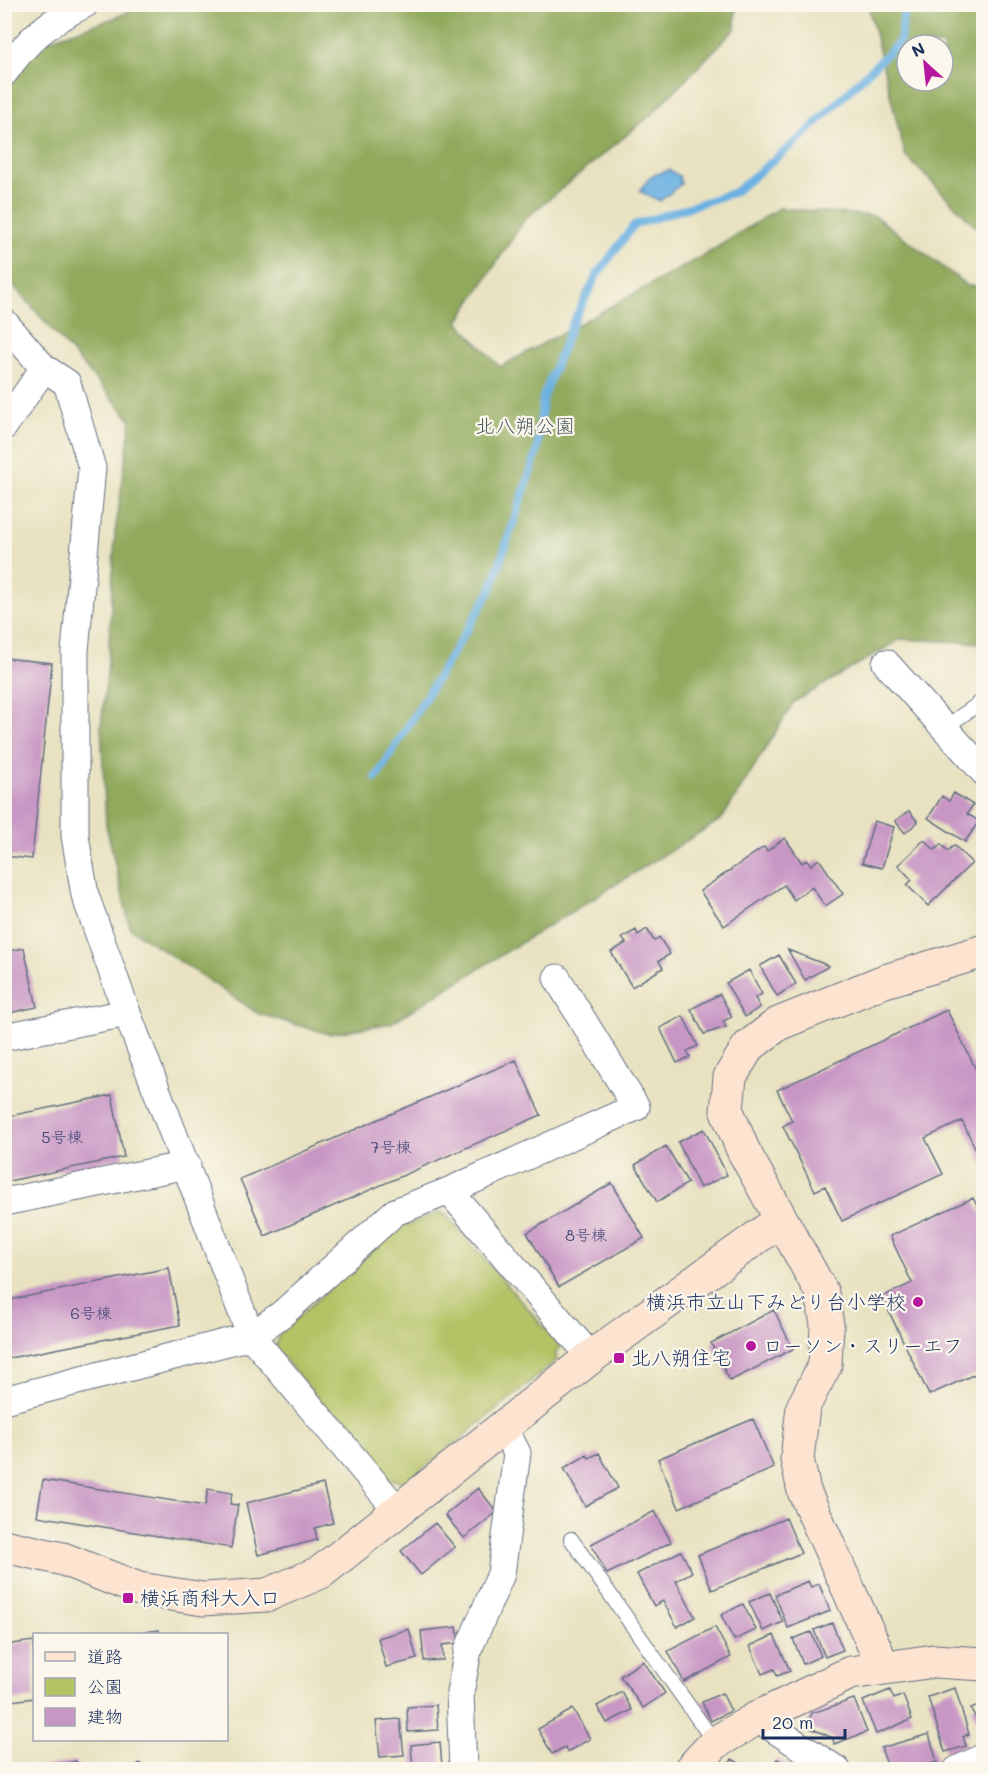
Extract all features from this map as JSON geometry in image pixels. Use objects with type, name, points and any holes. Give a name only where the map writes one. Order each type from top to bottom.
[{"type":"street","points":[[4,73],[24,45],[61,16],[85,4]]},
{"type":"street","points":[[4,322],[44,368],[67,383],[92,468],[75,651],[75,836],[85,895],[127,1012],[251,1336],[398,1511]]},
{"type":"street","points":[[4,426],[44,368]]},
{"type":"street","points":[[886,663],[984,772]]},
{"type":"street","points":[[884,1668],[804,1491],[797,1459],[802,1407],[825,1365],[827,1325],[822,1293],[743,1150],[727,1111],[730,1077],[748,1047],[778,1024],[882,982],[984,951]]},
{"type":"street","points":[[4,1400],[251,1336],[282,1314],[395,1212],[449,1191],[636,1107],[557,978]]},
{"type":"street","points":[[4,1037],[127,1012]]},
{"type":"street","points":[[4,1202],[187,1165]]},
{"type":"street","points":[[449,1191],[591,1357]]},
{"type":"street","points":[[4,1546],[63,1559],[139,1589],[203,1599],[267,1594],[321,1572],[591,1357],[781,1220]]},
{"type":"street","points":[[463,1770],[460,1693],[468,1650],[501,1574],[518,1453],[503,1426]]},
{"type":"street","points":[[690,1770],[715,1743],[757,1718],[850,1673],[934,1661],[984,1664]]},
{"type":"street","points":[[757,1718],[837,1770]]},
{"type":"street","points":[[957,1770],[984,1757]]},
{"type":"lane","points":[[944,728],[984,700]]},
{"type":"lane","points":[[571,1539],[715,1743]]},
{"type":"green space","name":"北八朔公園","points":[[143,5],[736,5],[735,29],[651,115],[525,219],[458,322],[500,367],[705,255],[779,208],[875,216],[968,286],[983,286],[983,643],[901,639],[794,702],[722,819],[391,1023],[329,1034],[259,1014],[130,928],[106,825],[101,726],[108,663],[115,533],[131,420],[5,276],[4,55],[117,17]]},
{"type":"green space","points":[[868,5],[983,5],[983,234],[905,155]]},
{"type":"green space","points":[[439,1212],[445,1214],[561,1347],[555,1353],[557,1360],[407,1482],[387,1479],[275,1348],[279,1334],[405,1221],[408,1225]]},
{"type":"water","points":[[669,170],[679,176],[681,184],[660,201],[639,191],[651,176]]},
{"type":"building","points":[[4,658],[52,663],[32,859],[4,856]]},
{"type":"building","points":[[954,793],[973,805],[967,814],[979,821],[965,842],[928,818],[942,796],[949,801]]},
{"type":"building","points":[[909,811],[918,822],[905,833],[895,821]]},
{"type":"building","points":[[874,821],[894,827],[882,868],[862,863]]},
{"type":"building","points":[[785,838],[802,863],[807,860],[811,865],[819,859],[843,894],[825,906],[812,887],[794,900],[784,885],[724,926],[700,891],[764,847],[767,851]]},
{"type":"building","points":[[924,840],[935,850],[941,844],[948,851],[954,845],[972,863],[928,906],[907,885],[912,880],[898,865]]},
{"type":"building","points":[[647,929],[654,941],[659,937],[670,954],[659,961],[663,968],[632,987],[611,952],[626,943],[622,938],[636,930],[638,935]]},
{"type":"building","points":[[24,948],[37,1007],[4,1014],[4,952]]},
{"type":"building","points":[[788,950],[829,966],[805,980]]},
{"type":"building","points":[[779,955],[796,984],[777,996],[760,966]]},
{"type":"building","points":[[749,970],[762,994],[755,998],[760,1007],[745,1017],[726,983]]},
{"type":"building","points":[[720,994],[732,1017],[723,1021],[726,1027],[704,1034],[691,1009]]},
{"type":"building","points":[[947,1010],[981,1080],[984,1079],[984,1166],[962,1121],[925,1138],[943,1174],[842,1221],[825,1186],[815,1191],[783,1126],[792,1121],[777,1090]]},
{"type":"building","points":[[683,1016],[698,1046],[687,1051],[690,1057],[677,1063],[660,1028]]},
{"type":"building","points":[[516,1060],[541,1115],[265,1236],[240,1179]]},
{"type":"building","points":[[112,1095],[124,1157],[4,1182],[4,1117]]},
{"type":"building","points":[[704,1129],[727,1175],[700,1188],[678,1142]]},
{"type":"building","points":[[666,1146],[688,1183],[657,1202],[635,1165]]},
{"type":"building","points":[[612,1183],[644,1238],[559,1287],[527,1233]]},
{"type":"building","points":[[973,1198],[984,1218],[984,1370],[929,1395],[882,1297],[912,1283],[890,1236]]},
{"type":"building","points":[[169,1268],[180,1325],[4,1359],[4,1301]]},
{"type":"building","points":[[774,1310],[793,1349],[730,1381],[711,1343]]},
{"type":"building","points":[[753,1419],[774,1468],[679,1508],[658,1459]]},
{"type":"building","points":[[599,1453],[618,1488],[585,1506],[564,1468],[587,1455],[589,1458]]},
{"type":"building","points":[[43,1480],[205,1506],[208,1489],[232,1493],[230,1504],[238,1505],[231,1548],[37,1516]]},
{"type":"building","points":[[323,1484],[333,1523],[315,1528],[317,1540],[258,1555],[246,1503]]},
{"type":"building","points":[[478,1488],[497,1512],[464,1538],[445,1515]]},
{"type":"building","points":[[655,1511],[671,1542],[607,1574],[591,1544]]},
{"type":"building","points":[[786,1518],[801,1553],[712,1590],[698,1555]]},
{"type":"building","points":[[435,1523],[455,1547],[421,1575],[401,1551]]},
{"type":"building","points":[[681,1551],[692,1572],[676,1581],[695,1617],[677,1627],[663,1601],[654,1606],[637,1574]]},
{"type":"building","points":[[808,1581],[811,1587],[819,1584],[830,1611],[788,1628],[775,1595]]},
{"type":"building","points":[[770,1593],[783,1622],[763,1631],[749,1602]]},
{"type":"building","points":[[743,1604],[756,1630],[734,1640],[721,1615]]},
{"type":"building","points":[[832,1623],[843,1650],[825,1657],[814,1630]]},
{"type":"building","points":[[457,1627],[459,1643],[442,1645],[443,1660],[424,1661],[421,1631]]},
{"type":"building","points":[[715,1627],[731,1657],[684,1682],[668,1651]]},
{"type":"building","points":[[409,1629],[417,1659],[386,1667],[378,1638]]},
{"type":"building","points":[[159,1630],[159,1633],[135,1633]]},
{"type":"building","points":[[811,1632],[821,1656],[803,1664],[793,1639]]},
{"type":"building","points":[[774,1635],[790,1671],[777,1676],[774,1669],[762,1674],[750,1646]]},
{"type":"building","points":[[33,1641],[33,1698],[4,1702],[4,1645]]},
{"type":"building","points":[[643,1661],[665,1693],[643,1708],[620,1676]]},
{"type":"building","points":[[955,1688],[969,1734],[963,1736],[966,1746],[945,1752],[928,1697]]},
{"type":"building","points":[[890,1690],[894,1699],[903,1695],[912,1719],[876,1734],[863,1701]]},
{"type":"building","points":[[622,1692],[632,1710],[607,1723],[597,1706]]},
{"type":"building","points":[[722,1693],[731,1711],[711,1721],[702,1702]]},
{"type":"building","points":[[854,1699],[867,1732],[834,1744],[833,1738],[806,1726],[812,1713]]},
{"type":"building","points":[[984,1703],[984,1734],[971,1709]]},
{"type":"building","points":[[436,1705],[438,1730],[408,1732],[407,1707]]},
{"type":"building","points":[[573,1709],[590,1739],[567,1752],[565,1747],[552,1754],[538,1729]]},
{"type":"building","points":[[400,1719],[404,1755],[380,1757],[376,1721]]},
{"type":"building","points":[[929,1734],[937,1762],[913,1770],[889,1770],[881,1748]]},
{"type":"building","points":[[440,1742],[442,1766],[413,1769],[411,1745]]},
{"type":"building","points":[[732,1759],[751,1770],[726,1770]]},
{"type":"building","points":[[777,1759],[795,1770],[770,1770]]},
{"type":"building","points":[[76,1761],[79,1770],[39,1770],[39,1768]]},
{"type":"building","points":[[140,1763],[147,1770],[129,1770]]},
{"type":"building","points":[[405,1766],[405,1770],[382,1770],[381,1768]]},
{"type":"waterway","points":[[376,778],[490,592],[537,452],[543,397],[572,324],[597,275],[634,225],[735,192],[804,135],[900,41],[905,4]]},
{"type":"place","name":"横浜市立山下みどり台小学校","points":[[918,1302]]},
{"type":"place","name":"ローソン・スリーエフ","points":[[751,1346]]},
{"type":"place","name":"北八朔住宅","points":[[619,1358]]},
{"type":"place","name":"横浜商科大入口","points":[[128,1598]]}]
